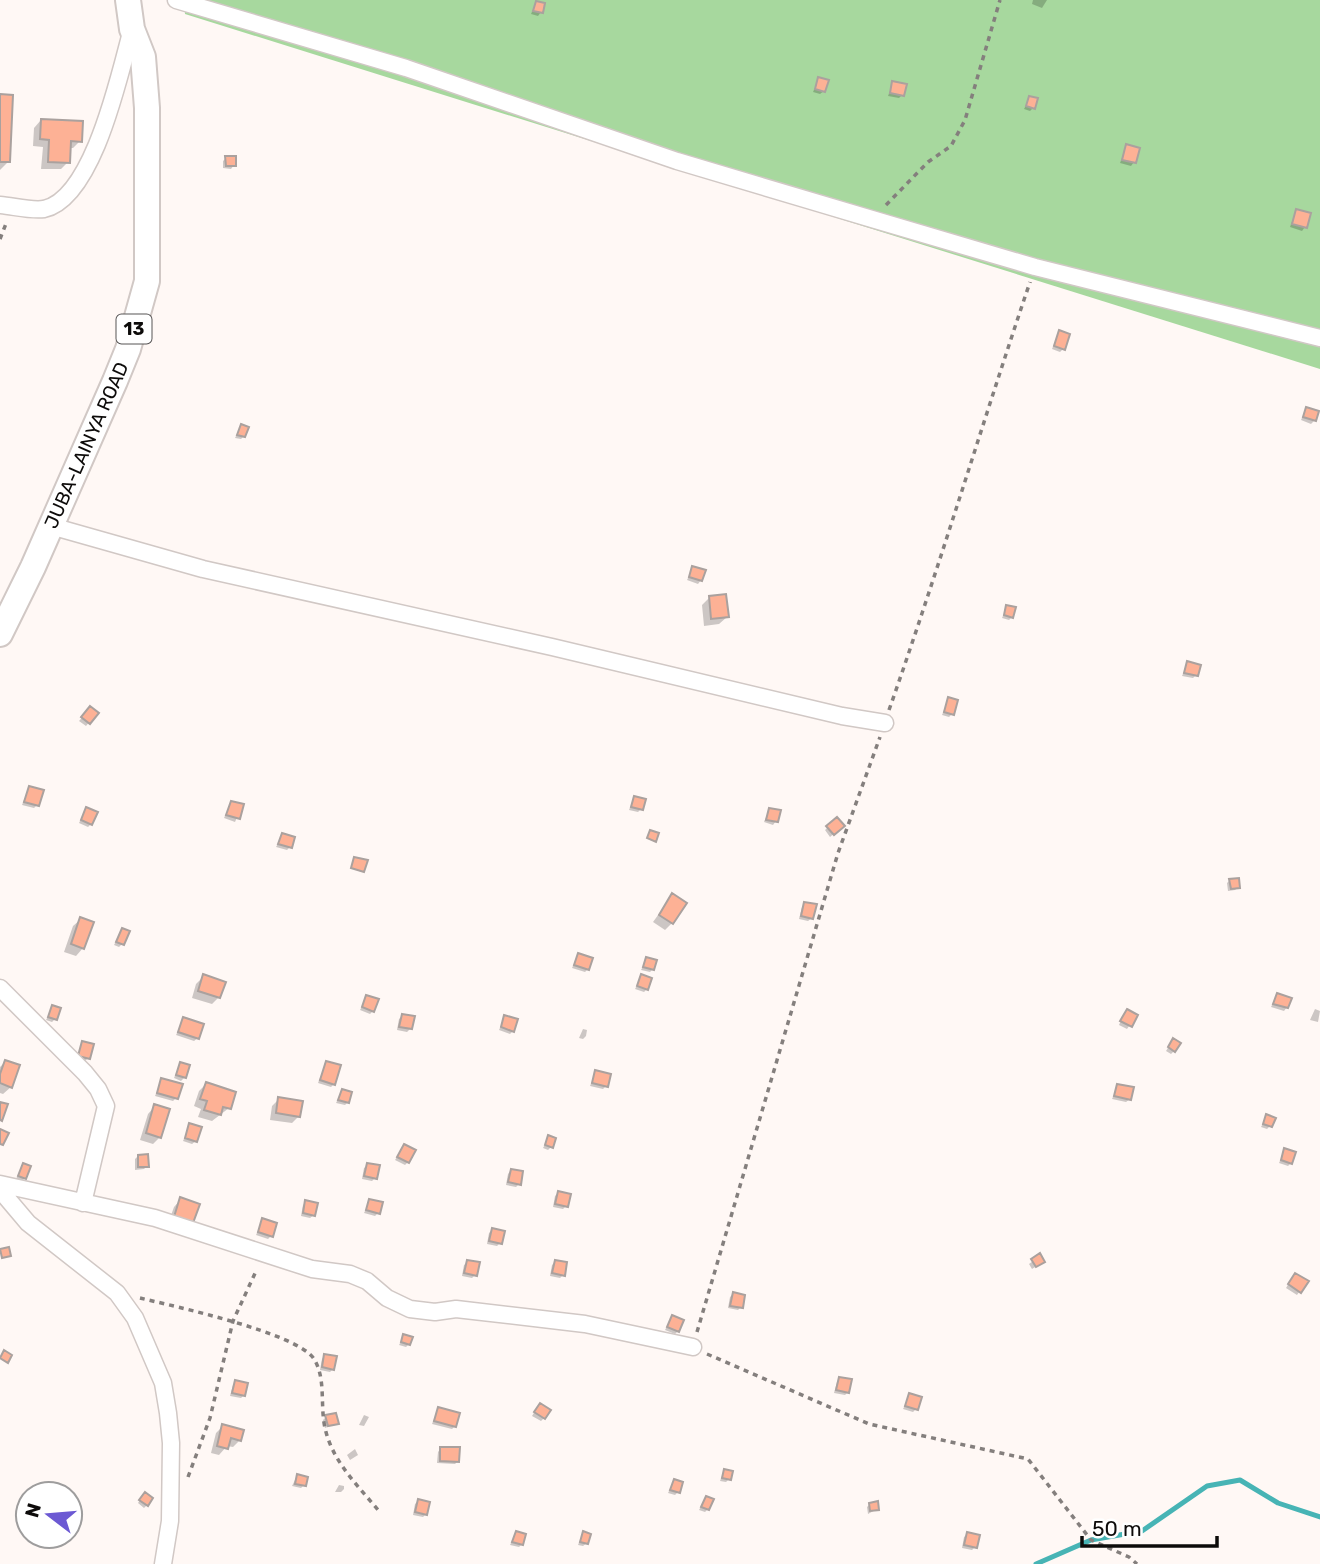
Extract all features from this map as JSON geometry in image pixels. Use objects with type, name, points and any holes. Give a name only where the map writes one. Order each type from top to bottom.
[{"type":"main road","name":"JUBA-LAINYA ROAD","points":[[0,634],[120,370],[147,281],[147,108],[143,57],[132,29],[128,0]]},
{"type":"street","points":[[176,0],[406,68],[677,161],[872,219],[1035,267],[1320,338]]},
{"type":"street","points":[[0,205],[43,209],[63,200],[77,183],[107,117],[132,29]]},
{"type":"street","points":[[51,526],[203,569],[552,647],[842,716],[885,723]]},
{"type":"street","points":[[0,988],[85,1073],[98,1089],[106,1106],[83,1203]]},
{"type":"street","points":[[0,1184],[155,1218],[312,1269],[351,1274],[367,1281],[387,1298],[410,1309],[435,1312],[456,1309],[586,1324],[693,1348]]},
{"type":"street","points":[[0,1190],[28,1223],[117,1293],[135,1318],[163,1383],[171,1443],[170,1521],[163,1564]]},
{"type":"path","points":[[872,219],[928,162],[951,146],[969,109],[1000,0]]},
{"type":"path","points":[[1035,267],[985,415],[934,580],[838,853],[693,1348],[869,1424],[1028,1459],[1091,1540],[1137,1564]]},
{"type":"path","points":[[185,1484],[209,1418],[233,1321],[263,1254]]},
{"type":"path","points":[[117,1293],[233,1321],[277,1336],[311,1355],[320,1372],[324,1424],[330,1443],[341,1465],[379,1511]]},
{"type":"green space","points":[[184,0],[1320,0],[1320,369],[185,14]]},
{"type":"building","points":[[536,1],[545,3],[543,13],[533,11]]},
{"type":"building","points":[[818,77],[829,80],[825,92],[815,89]]},
{"type":"building","points":[[892,81],[907,84],[904,96],[890,93]]},
{"type":"building","points":[[0,94],[13,95],[10,162],[0,162]]},
{"type":"building","points":[[1029,96],[1038,98],[1035,109],[1026,106]]},
{"type":"building","points":[[41,119],[83,121],[82,142],[71,141],[70,163],[48,162],[49,140],[40,139]]},
{"type":"building","points":[[1126,144],[1140,148],[1136,163],[1122,160]]},
{"type":"building","points":[[225,156],[236,156],[236,166],[226,166]]},
{"type":"building","points":[[1296,209],[1311,213],[1307,228],[1292,224]]},
{"type":"building","points":[[1059,330],[1070,334],[1065,350],[1054,346]]},
{"type":"building","points":[[1306,407],[1319,411],[1316,421],[1303,417]]},
{"type":"building","points":[[241,424],[249,427],[245,437],[237,435]]},
{"type":"building","points":[[692,566],[706,570],[702,581],[689,577]]},
{"type":"building","points":[[726,594],[729,617],[711,619],[709,596]]},
{"type":"building","points":[[1006,605],[1016,607],[1013,618],[1004,615]]},
{"type":"building","points":[[1187,661],[1201,665],[1198,676],[1184,673]]},
{"type":"building","points":[[948,697],[958,700],[954,715],[944,712]]},
{"type":"building","points":[[90,706],[99,713],[90,724],[81,717]]},
{"type":"building","points":[[29,786],[44,790],[39,806],[24,802]]},
{"type":"building","points":[[634,796],[646,799],[643,810],[631,807]]},
{"type":"building","points":[[231,801],[244,804],[240,819],[226,815]]},
{"type":"building","points":[[86,807],[98,812],[92,825],[81,820]]},
{"type":"building","points":[[769,808],[781,810],[778,822],[766,820]]},
{"type":"building","points":[[837,817],[845,826],[834,835],[826,826]]},
{"type":"building","points":[[650,830],[659,833],[656,842],[647,838]]},
{"type":"building","points":[[282,833],[295,837],[292,848],[278,844]]},
{"type":"building","points":[[354,857],[368,860],[364,872],[351,868]]},
{"type":"building","points":[[1239,878],[1240,888],[1231,889],[1229,879]]},
{"type":"building","points":[[672,893],[687,903],[673,924],[659,915]]},
{"type":"building","points":[[804,902],[817,904],[813,919],[801,916]]},
{"type":"building","points":[[80,917],[94,922],[84,949],[71,944]]},
{"type":"building","points":[[122,928],[130,931],[124,945],[116,942]]},
{"type":"building","points":[[578,953],[593,958],[589,970],[574,965]]},
{"type":"building","points":[[646,957],[657,960],[654,970],[643,967]]},
{"type":"building","points":[[203,974],[226,982],[220,998],[198,991]]},
{"type":"building","points":[[641,974],[652,978],[648,990],[637,986]]},
{"type":"building","points":[[1277,993],[1292,998],[1288,1008],[1273,1004]]},
{"type":"building","points":[[366,995],[379,999],[374,1012],[362,1007]]},
{"type":"building","points":[[52,1005],[61,1008],[57,1020],[48,1017]]},
{"type":"building","points":[[1127,1009],[1138,1015],[1132,1027],[1120,1021]]},
{"type":"building","points":[[402,1014],[415,1016],[412,1029],[399,1027]]},
{"type":"building","points":[[504,1015],[518,1019],[514,1032],[501,1027]]},
{"type":"building","points":[[183,1017],[204,1024],[199,1039],[178,1032]]},
{"type":"building","points":[[1173,1038],[1181,1043],[1175,1052],[1168,1047]]},
{"type":"building","points":[[82,1041],[94,1044],[90,1059],[78,1056]]},
{"type":"building","points":[[5,1060],[20,1065],[12,1088],[0,1083]]},
{"type":"building","points":[[326,1061],[341,1065],[335,1085],[320,1080]]},
{"type":"building","points":[[180,1062],[190,1065],[186,1078],[176,1075]]},
{"type":"building","points":[[595,1070],[611,1074],[608,1087],[592,1083]]},
{"type":"building","points":[[161,1078],[183,1084],[178,1099],[157,1093]]},
{"type":"building","points":[[206,1082],[236,1092],[231,1109],[223,1107],[221,1115],[204,1110],[207,1101],[200,1099]]},
{"type":"building","points":[[1117,1084],[1134,1087],[1131,1100],[1114,1096]]},
{"type":"building","points":[[342,1089],[352,1092],[349,1103],[338,1100]]},
{"type":"building","points":[[278,1097],[303,1101],[300,1117],[276,1113]]},
{"type":"building","points":[[0,1102],[8,1104],[2,1121],[0,1120]]},
{"type":"building","points":[[154,1104],[170,1109],[161,1138],[146,1133]]},
{"type":"building","points":[[1266,1114],[1276,1118],[1272,1127],[1263,1124]]},
{"type":"building","points":[[189,1123],[202,1127],[197,1142],[185,1138]]},
{"type":"building","points":[[0,1129],[9,1133],[3,1145],[0,1144]]},
{"type":"building","points":[[548,1135],[556,1138],[553,1148],[545,1145]]},
{"type":"building","points":[[404,1144],[416,1150],[409,1163],[397,1157]]},
{"type":"building","points":[[1284,1148],[1296,1152],[1292,1164],[1281,1160]]},
{"type":"building","points":[[148,1154],[149,1167],[138,1167],[138,1155]]},
{"type":"building","points":[[23,1163],[31,1166],[26,1179],[18,1176]]},
{"type":"building","points":[[367,1163],[380,1165],[377,1179],[364,1176]]},
{"type":"building","points":[[511,1169],[523,1171],[521,1185],[508,1182]]},
{"type":"building","points":[[558,1191],[571,1194],[568,1207],[555,1204]]},
{"type":"building","points":[[180,1197],[200,1204],[193,1223],[174,1217]]},
{"type":"building","points":[[369,1199],[383,1202],[380,1214],[366,1210]]},
{"type":"building","points":[[305,1200],[318,1203],[315,1216],[303,1213]]},
{"type":"building","points":[[262,1218],[277,1223],[273,1237],[258,1232]]},
{"type":"building","points":[[492,1228],[505,1231],[502,1244],[489,1241]]},
{"type":"building","points":[[9,1247],[11,1256],[2,1258],[0,1249]]},
{"type":"building","points":[[1040,1253],[1045,1262],[1036,1267],[1031,1259]]},
{"type":"building","points":[[467,1260],[480,1262],[477,1276],[464,1273]]},
{"type":"building","points":[[555,1260],[567,1262],[565,1276],[552,1273]]},
{"type":"building","points":[[1295,1273],[1309,1281],[1301,1293],[1288,1284]]},
{"type":"building","points":[[733,1292],[745,1295],[743,1308],[730,1306]]},
{"type":"building","points":[[672,1315],[684,1320],[679,1332],[667,1327]]},
{"type":"building","points":[[403,1334],[413,1337],[410,1345],[401,1342]]},
{"type":"building","points":[[4,1350],[12,1355],[8,1363],[0,1358]]},
{"type":"building","points":[[324,1354],[337,1356],[334,1370],[322,1367]]},
{"type":"building","points":[[839,1377],[852,1379],[849,1393],[836,1390]]},
{"type":"building","points":[[235,1380],[248,1383],[245,1396],[232,1393]]},
{"type":"building","points":[[909,1393],[922,1397],[918,1410],[905,1406]]},
{"type":"building","points":[[540,1403],[551,1410],[545,1419],[534,1412]]},
{"type":"building","points":[[438,1407],[460,1413],[456,1427],[434,1421]]},
{"type":"building","points":[[336,1413],[339,1424],[328,1426],[325,1415]]},
{"type":"building","points":[[222,1424],[244,1430],[241,1441],[231,1438],[228,1449],[217,1446]]},
{"type":"building","points":[[440,1447],[460,1447],[459,1462],[440,1461]]},
{"type":"building","points":[[724,1469],[733,1471],[731,1480],[722,1478]]},
{"type":"building","points":[[297,1474],[308,1477],[306,1486],[295,1484]]},
{"type":"building","points":[[674,1479],[683,1482],[680,1493],[670,1490]]},
{"type":"building","points":[[145,1492],[153,1498],[148,1506],[139,1500]]},
{"type":"building","points":[[706,1496],[714,1499],[709,1510],[701,1507]]},
{"type":"building","points":[[418,1499],[430,1502],[427,1515],[415,1512]]},
{"type":"building","points":[[878,1501],[879,1510],[870,1511],[869,1503]]},
{"type":"building","points":[[516,1531],[526,1534],[523,1545],[512,1542]]},
{"type":"building","points":[[583,1531],[591,1534],[588,1544],[580,1542]]},
{"type":"building","points":[[967,1532],[980,1535],[977,1548],[964,1545]]},
{"type":"waterway","points":[[1036,1564],[1091,1540],[1142,1531],[1207,1486],[1240,1480],[1278,1503],[1320,1517]]}]
